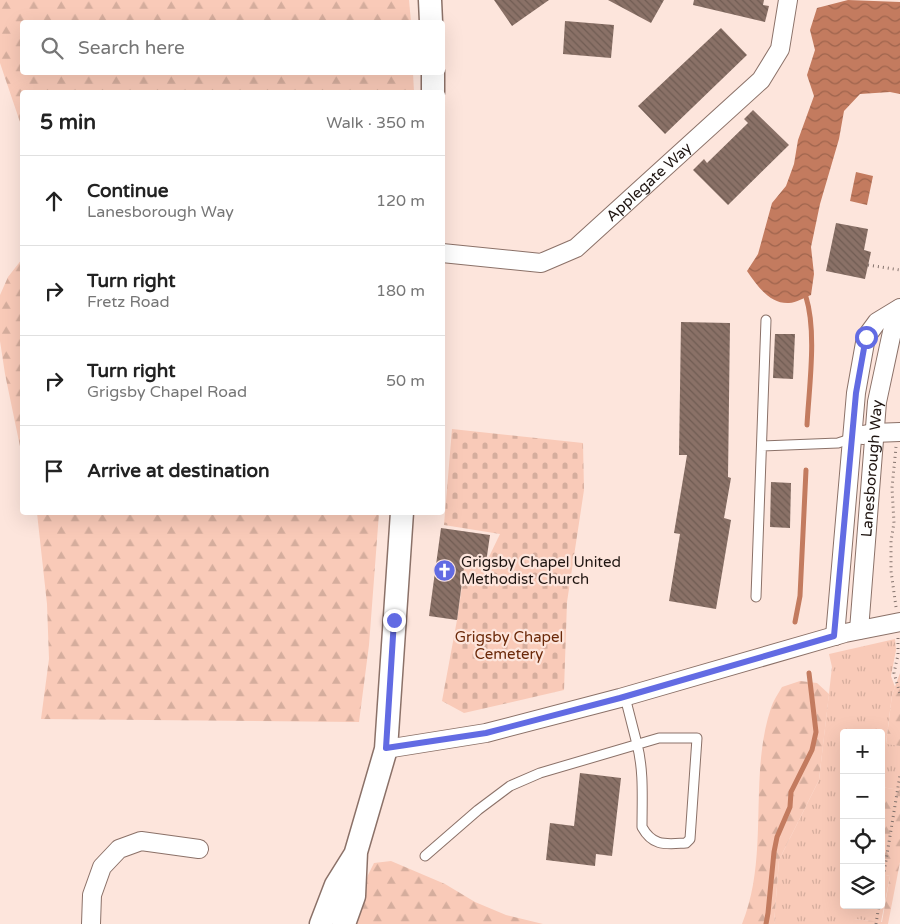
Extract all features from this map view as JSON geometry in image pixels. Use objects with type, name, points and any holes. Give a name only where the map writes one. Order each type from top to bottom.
[{"type":"street","points":[[430,0],[431,20]]},
{"type":"street","name":"Applegate Way","points":[[445,254],[541,263],[576,248],[761,80],[780,49],[788,0]]},
{"type":"street","points":[[433,90],[434,75]]},
{"type":"street","name":"Lanesborough Way","points":[[859,630],[873,432],[877,402],[892,332],[900,307]]},
{"type":"street","name":"Lanesborough Way","points":[[834,636],[856,393],[866,337],[877,322],[900,307]]},
{"type":"street","points":[[853,438],[873,432],[900,432]]},
{"type":"street","points":[[344,924],[354,896],[356,852],[386,748],[402,515]]},
{"type":"street","points":[[844,537],[866,539]]},
{"type":"street","points":[[386,748],[486,733],[624,697],[834,636],[898,622]]},
{"type":"street","points":[[91,924],[92,896],[102,868],[119,849],[141,841],[199,849]]},
{"type":"street","points":[[321,924],[336,885],[356,852]]},
{"type":"lane","points":[[756,596],[766,320]]},
{"type":"lane","points":[[762,446],[838,443],[853,438]]},
{"type":"lane","points":[[425,856],[478,810],[510,786],[540,773],[637,744],[659,738],[696,738],[690,840],[686,843],[665,844],[654,841],[647,836],[642,827],[642,767],[637,744],[624,697]]},
{"type":"path","points":[[868,265],[900,270]]},
{"type":"path","points":[[900,432],[896,449],[892,488],[894,523],[891,541],[891,572],[899,642],[894,673],[900,694]]},
{"type":"path","points":[[885,866],[900,775]]},
{"type":"path","points":[[876,924],[878,909]]},
{"type":"green space","points":[[0,0],[409,0],[411,20],[20,20],[20,75],[413,75],[414,90],[20,90],[20,122],[0,63]]},
{"type":"green space","points":[[20,262],[20,446],[0,341],[0,295],[8,277]]},
{"type":"green space","name":"Grigsby Chapel Cemetery","points":[[452,429],[583,443],[584,490],[567,602],[564,690],[464,713],[442,701],[463,580],[456,559],[486,563],[500,534],[444,525]]},
{"type":"green space","points":[[37,515],[379,515],[369,645],[359,722],[41,719],[49,659],[47,604]]},
{"type":"green space","points":[[895,639],[896,650],[891,676],[895,687],[892,695],[886,743],[900,746],[900,790],[885,788],[885,729],[840,729],[840,909],[884,909],[881,922],[854,919],[854,924],[774,924],[779,860],[819,780],[832,667],[829,654]]},
{"type":"green space","points":[[900,673],[900,746],[886,744],[892,695]]},
{"type":"green space","points":[[800,681],[817,683],[829,694],[819,780],[779,860],[774,924],[742,924],[750,898],[755,871],[764,734],[772,705],[782,687]]},
{"type":"green space","points":[[885,788],[900,790],[900,862],[888,924],[854,924],[854,919],[882,922],[890,876],[885,875]]},
{"type":"green space","points":[[391,861],[445,884],[475,902],[506,915],[543,924],[353,924],[368,875],[374,863]]},
{"type":"green space","points":[[885,875],[890,876],[885,902]]},
{"type":"water","points":[[848,0],[900,2],[900,94],[890,92],[860,94],[844,111],[839,139],[820,204],[811,247],[814,274],[811,295],[795,302],[782,303],[765,293],[747,271],[758,254],[772,203],[786,186],[794,164],[798,140],[814,96],[807,75],[815,50],[810,30],[817,8]]},
{"type":"water","points":[[856,172],[873,176],[867,205],[850,201]]},
{"type":"building","points":[[494,0],[549,0],[512,26]]},
{"type":"building","points":[[608,0],[664,0],[651,23]]},
{"type":"building","points":[[694,0],[764,0],[763,5],[769,6],[765,22],[693,5]]},
{"type":"building","points":[[565,21],[614,25],[611,58],[563,54]]},
{"type":"building","points":[[721,28],[747,55],[665,134],[638,106]]},
{"type":"building","points":[[753,110],[789,145],[728,205],[693,170],[704,159],[707,163],[748,123],[744,119]]},
{"type":"building","points":[[836,223],[868,229],[864,250],[871,252],[865,279],[826,271]]},
{"type":"building","points":[[681,322],[730,323],[728,477],[731,478],[724,518],[731,520],[716,609],[669,601],[680,534],[674,533],[687,455],[679,455]]},
{"type":"building","points":[[775,334],[795,334],[793,379],[773,378]]},
{"type":"building","points":[[771,482],[791,483],[790,528],[770,527]]},
{"type":"building","name":"Grigsby Chapel United Methodist Church","points":[[441,528],[490,535],[486,563],[465,560],[457,620],[429,616]]},
{"type":"building","points":[[580,773],[621,778],[612,856],[596,854],[595,866],[546,860],[550,823],[574,826]]},
{"type":"waterway","points":[[806,297],[812,343],[807,425]]},
{"type":"waterway","points":[[795,622],[800,596],[806,470]]},
{"type":"waterway","points":[[766,924],[777,837],[790,807],[791,792],[812,750],[816,732],[809,673]]},
{"type":"place","name":"Grigsby Chapel United Methodist Church","points":[[445,571]]},
{"type":"route","points":[[394,620],[386,748],[486,733],[620,698],[834,636],[856,393],[866,337]]}]
